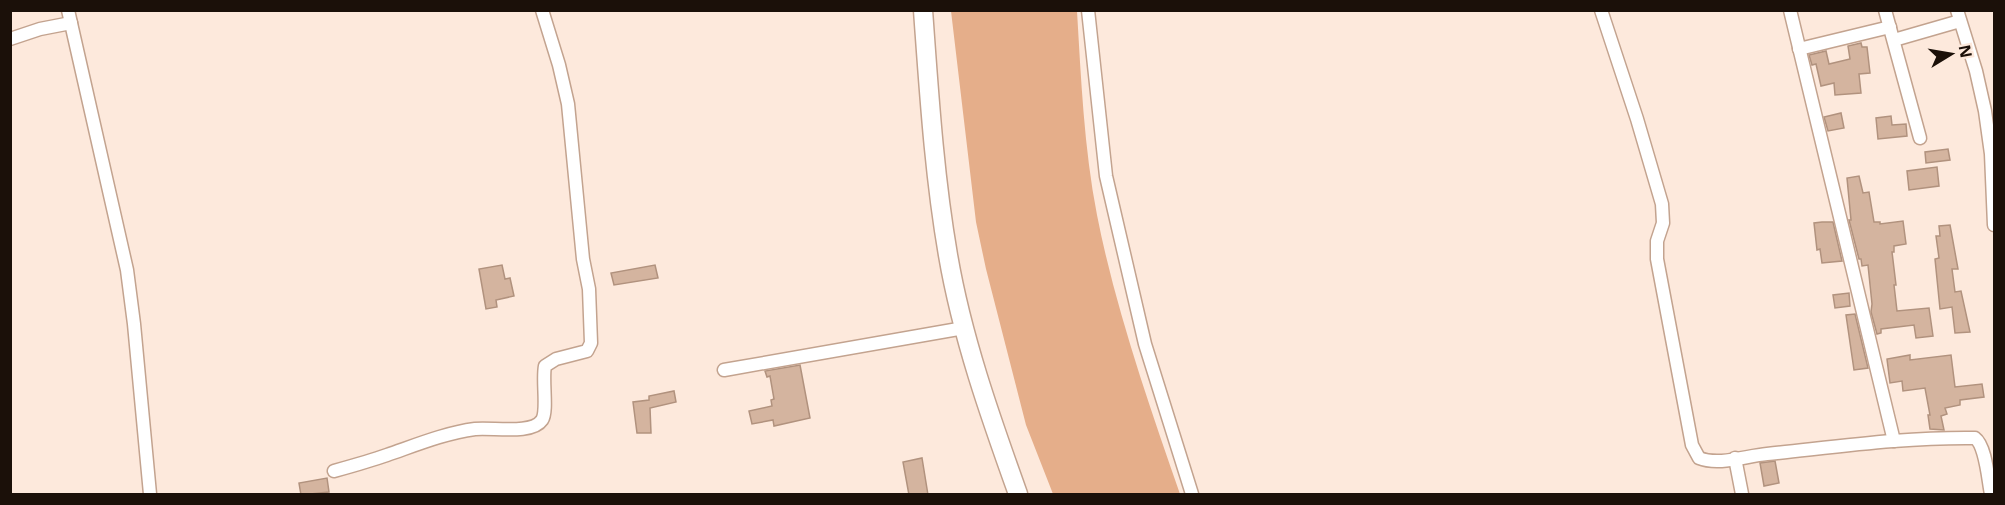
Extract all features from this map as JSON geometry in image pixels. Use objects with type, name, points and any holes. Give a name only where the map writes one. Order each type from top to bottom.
[{"type":"main road","points":[[923,10],[933,154],[948,256],[964,328],[1018,495]]},
{"type":"street","points":[[68,10],[127,270],[150,495]]},
{"type":"street","points":[[334,471],[467,430],[535,426],[542,420],[545,410],[543,376],[545,366],[556,359],[587,351],[591,343],[589,289],[568,104],[542,10]]},
{"type":"street","points":[[1088,10],[1106,176],[1145,344],[1192,495]]},
{"type":"street","points":[[1601,10],[1662,204],[1663,223],[1657,241],[1657,259],[1692,445],[1698,458],[1710,462],[1894,441],[1975,438],[1980,441],[1990,459],[1991,495]]},
{"type":"street","points":[[1790,10],[1894,441]]},
{"type":"street","points":[[1885,10],[1920,138]]},
{"type":"street","points":[[1894,40],[1959,16],[1976,71],[1985,111],[1991,154],[1995,225]]},
{"type":"street","points":[[10,39],[40,28],[71,23]]},
{"type":"street","points":[[1799,49],[1890,27]]},
{"type":"street","points":[[724,370],[964,328]]},
{"type":"street","points":[[1736,458],[1742,495]]},
{"type":"shaded area","points":[[951,11],[1077,11],[1086,139],[1104,250],[1145,391],[1180,494],[1053,494],[1026,425],[976,222]]},
{"type":"building","points":[[1861,43],[1862,47],[1867,47],[1870,73],[1859,74],[1861,93],[1835,95],[1834,83],[1821,86],[1816,64],[1812,65],[1809,55],[1826,51],[1829,64],[1850,59],[1848,46]]},
{"type":"building","points":[[1841,113],[1844,128],[1828,131],[1824,117]]},
{"type":"building","points":[[1891,116],[1892,125],[1906,124],[1907,136],[1878,139],[1876,118]]},
{"type":"building","points":[[1948,149],[1950,160],[1926,163],[1925,152]]},
{"type":"building","points":[[1937,167],[1939,186],[1909,190],[1907,171]]},
{"type":"building","points":[[1859,176],[1863,193],[1869,192],[1874,222],[1880,222],[1880,224],[1903,221],[1906,244],[1894,246],[1894,252],[1892,252],[1897,311],[1929,308],[1933,336],[1916,338],[1914,325],[1881,329],[1881,333],[1877,334],[1871,312],[1868,265],[1862,266],[1861,259],[1859,259],[1849,220],[1851,220],[1847,178]]},
{"type":"building","points":[[1833,222],[1842,261],[1822,263],[1820,249],[1817,250],[1814,223]]},
{"type":"building","points":[[1950,225],[1958,269],[1952,269],[1955,292],[1961,291],[1970,332],[1955,333],[1952,307],[1940,309],[1935,259],[1939,258],[1936,236],[1940,236],[1939,226]]},
{"type":"building","points":[[502,265],[505,279],[510,278],[514,296],[496,300],[497,307],[486,309],[479,269]]},
{"type":"building","points":[[655,265],[658,278],[614,285],[611,273]]},
{"type":"building","points":[[1849,293],[1850,306],[1835,308],[1833,295]]},
{"type":"building","points":[[1855,314],[1868,368],[1854,370],[1846,315]]},
{"type":"building","points":[[1910,355],[1910,360],[1951,355],[1955,387],[1982,384],[1984,397],[1960,400],[1960,405],[1945,408],[1947,414],[1941,416],[1944,430],[1930,429],[1925,388],[1903,391],[1902,381],[1890,383],[1887,359]]},
{"type":"building","points":[[800,365],[810,418],[774,426],[773,420],[752,424],[749,411],[772,406],[771,400],[774,399],[770,376],[767,377],[765,371]]},
{"type":"building","points":[[674,391],[676,402],[650,408],[651,433],[637,433],[633,402],[649,400],[649,396]]},
{"type":"building","points":[[922,458],[928,495],[909,495],[903,462]]},
{"type":"building","points":[[1775,461],[1779,483],[1764,486],[1760,463]]},
{"type":"building","points":[[327,478],[329,492],[301,495],[299,483]]}]
